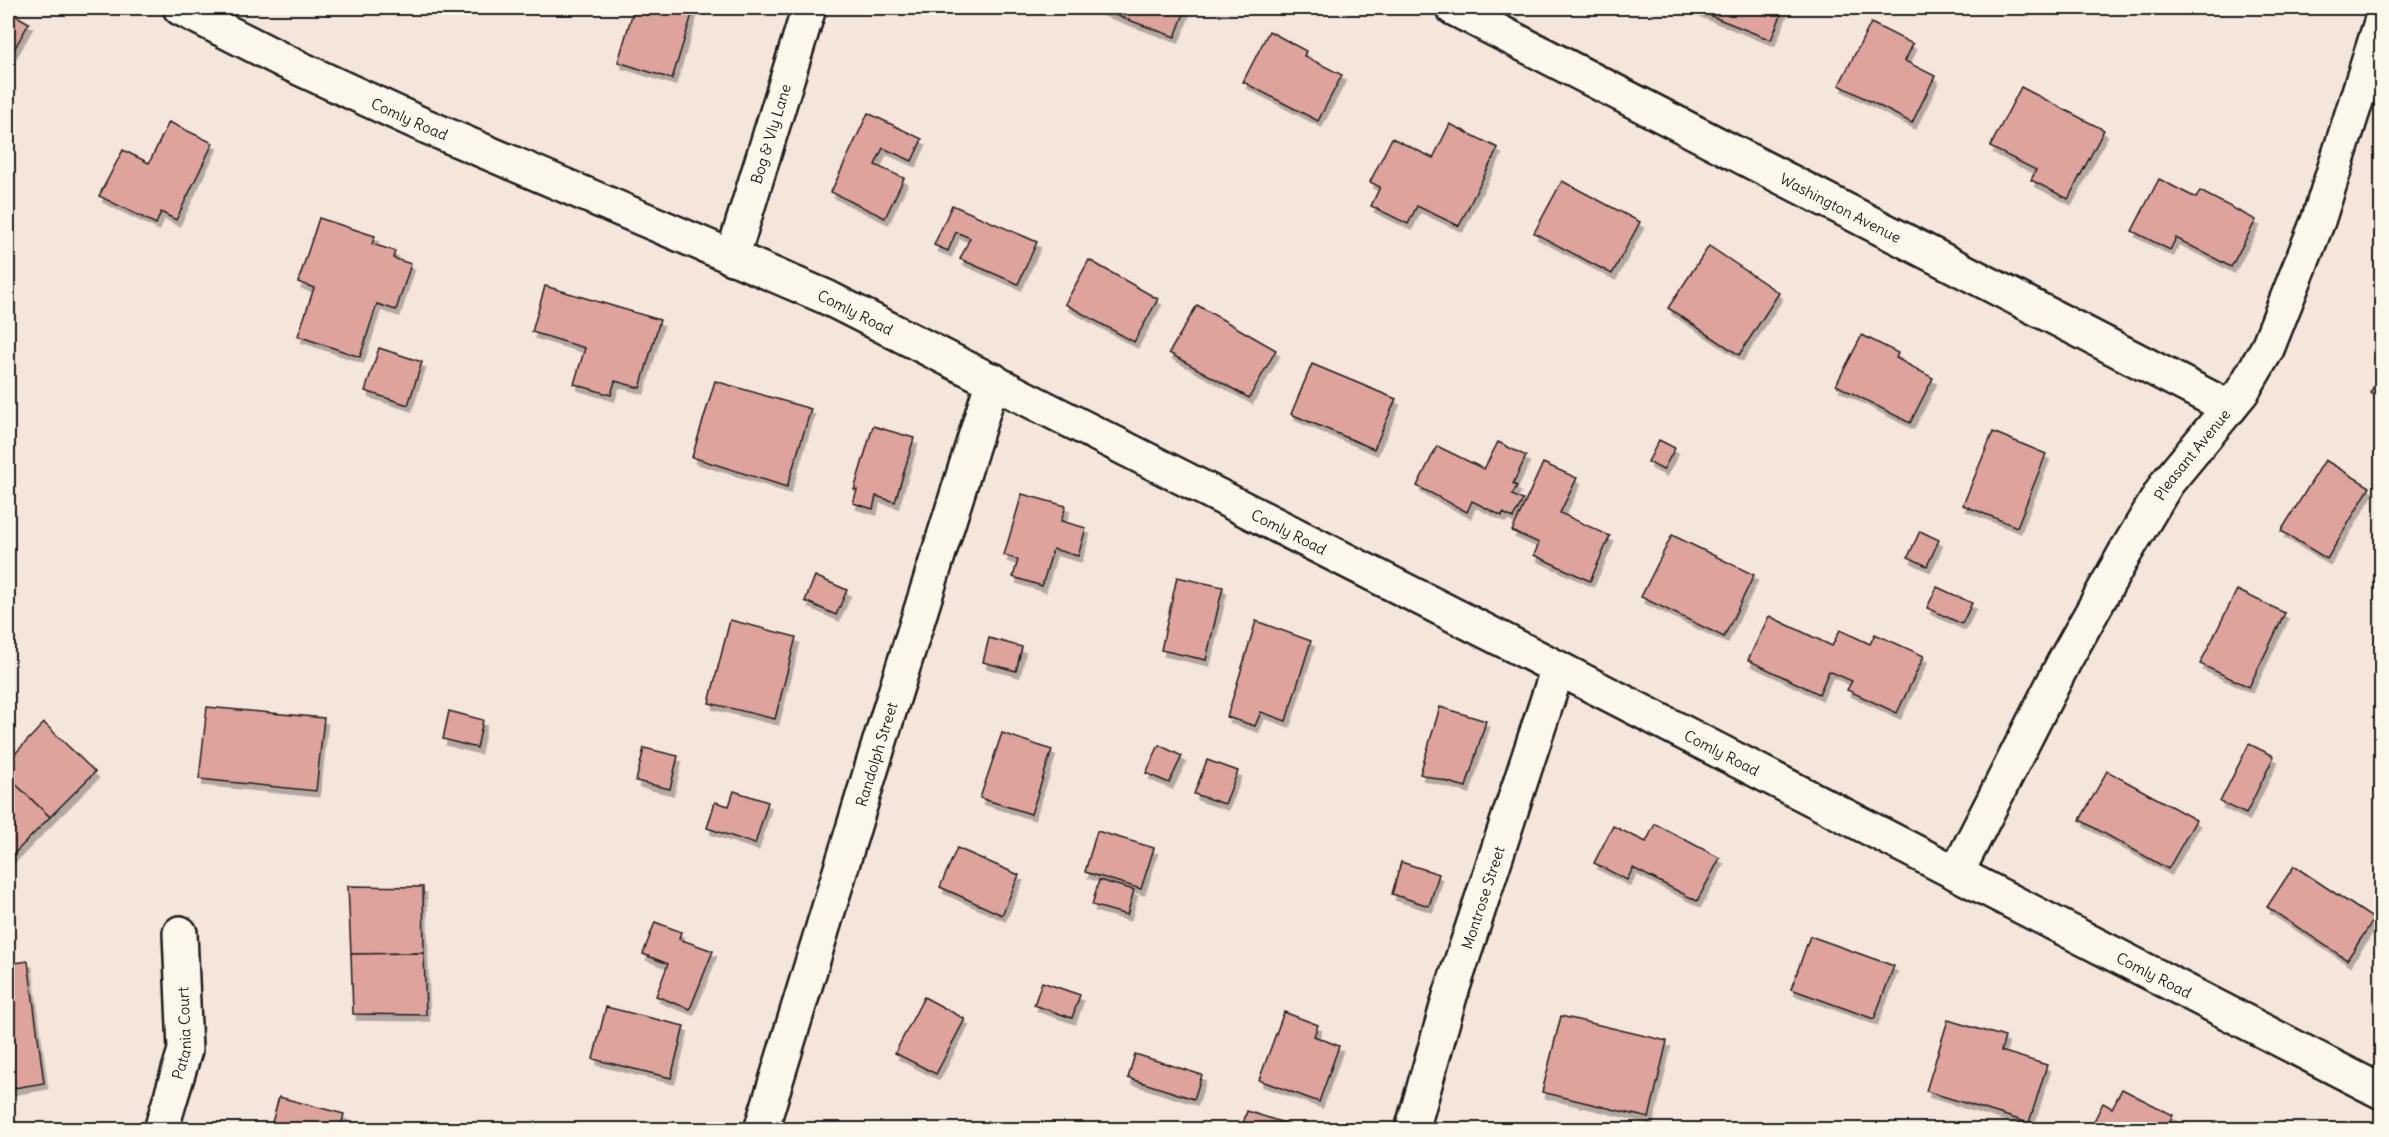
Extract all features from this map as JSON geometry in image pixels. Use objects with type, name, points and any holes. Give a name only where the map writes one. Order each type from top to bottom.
[{"type":"street","name":"Comly Road","points":[[180,8],[286,62],[423,125],[826,297],[1957,872],[2382,1092]]},
{"type":"street","name":"Bog & Vly Lane","points":[[732,258],[809,8]]},
{"type":"street","name":"Washington Avenue","points":[[1454,8],[2230,408]]},
{"type":"street","name":"Pleasant Avenue","points":[[1957,872],[2064,663],[2124,553],[2167,483],[2242,392],[2266,349],[2318,221],[2382,19]]},
{"type":"street","name":"Randolph Street","points":[[761,1130],[993,381]]},
{"type":"street","name":"Montrose Street","points":[[1412,1130],[1450,996],[1557,668]]},
{"type":"street","name":"Patania Court","points":[[161,1130],[185,1050],[180,933]]},
{"type":"building","points":[[634,8],[694,8],[672,79],[618,62]]},
{"type":"building","points":[[1096,8],[1186,8],[1175,37]]},
{"type":"building","points":[[1691,8],[1784,8],[1771,40]]},
{"type":"building","points":[[8,11],[29,23],[8,60]]},
{"type":"building","points":[[1871,23],[1913,44],[1905,61],[1935,76],[1912,123],[1839,85]]},
{"type":"building","points":[[1269,31],[1306,51],[1304,56],[1342,75],[1318,121],[1243,82]]},
{"type":"building","points":[[2021,87],[2104,130],[2068,199],[2031,180],[2036,170],[1990,147]]},
{"type":"building","points":[[868,113],[922,139],[912,161],[883,148],[875,165],[904,178],[885,218],[831,192]]},
{"type":"building","points":[[169,122],[213,143],[176,220],[161,212],[156,224],[99,196],[123,150],[149,163]]},
{"type":"building","points":[[1450,124],[1498,148],[1459,226],[1417,206],[1408,224],[1371,206],[1380,187],[1370,182],[1392,138],[1433,158]]},
{"type":"building","points":[[2159,179],[2196,198],[2200,191],[2256,220],[2231,267],[2176,238],[2170,250],[2132,231]]},
{"type":"building","points":[[1562,181],[1640,222],[1612,274],[1534,233]]},
{"type":"building","points":[[952,205],[1037,242],[1018,284],[960,259],[970,238],[956,232],[948,251],[934,245]]},
{"type":"building","points":[[319,218],[375,236],[372,244],[395,251],[393,258],[411,264],[396,310],[377,304],[360,357],[298,336],[314,288],[298,282]]},
{"type":"building","points":[[1709,246],[1779,293],[1739,355],[1668,308]]},
{"type":"building","points":[[1089,260],[1158,299],[1134,342],[1065,304]]},
{"type":"building","points":[[545,286],[660,320],[640,388],[615,381],[611,395],[574,384],[585,348],[532,332]]},
{"type":"building","points":[[1197,305],[1276,350],[1249,398],[1169,353]]},
{"type":"building","points":[[1862,335],[1898,353],[1896,358],[1933,378],[1910,423],[1836,385]]},
{"type":"building","points":[[379,348],[422,362],[408,405],[365,391]]},
{"type":"building","points":[[1312,364],[1396,399],[1374,449],[1291,414]]},
{"type":"building","points":[[2382,371],[2382,398],[2370,393]]},
{"type":"building","points":[[715,381],[811,409],[787,487],[692,457]]},
{"type":"building","points":[[873,426],[914,438],[895,502],[876,496],[873,509],[853,503],[857,490],[854,490]]},
{"type":"building","points":[[1993,432],[2046,454],[2017,527],[1963,505]]},
{"type":"building","points":[[1659,440],[1675,448],[1663,470],[1648,462]]},
{"type":"building","points":[[1498,442],[1526,456],[1513,484],[1517,486],[1512,495],[1523,500],[1513,518],[1503,513],[1502,516],[1472,501],[1467,512],[1417,486],[1437,446],[1484,469]]},
{"type":"building","points":[[2325,460],[2370,487],[2327,559],[2281,531]]},
{"type":"building","points":[[1543,463],[1577,478],[1560,513],[1610,536],[1590,581],[1534,555],[1539,543],[1512,531]]},
{"type":"building","points":[[1022,494],[1066,506],[1061,521],[1086,528],[1078,556],[1053,549],[1042,586],[1013,577],[1018,560],[1004,555]]},
{"type":"building","points":[[1920,531],[1939,540],[1927,566],[1908,557]]},
{"type":"building","points":[[1672,535],[1754,575],[1724,637],[1641,597]]},
{"type":"building","points":[[815,576],[847,590],[836,615],[805,601]]},
{"type":"building","points":[[1177,577],[1223,587],[1206,660],[1161,650]]},
{"type":"building","points":[[1937,587],[1972,603],[1962,624],[1927,608]]},
{"type":"building","points":[[2237,590],[2285,613],[2249,687],[2200,664]]},
{"type":"building","points":[[1769,616],[1832,646],[1840,630],[1870,644],[1875,634],[1924,656],[1897,713],[1847,690],[1852,681],[1829,671],[1819,694],[1748,660]]},
{"type":"building","points":[[730,620],[796,637],[775,719],[709,703]]},
{"type":"building","points":[[1256,621],[1311,641],[1286,721],[1261,712],[1255,726],[1227,717]]},
{"type":"building","points":[[989,638],[1022,647],[1016,671],[983,662]]},
{"type":"building","points":[[207,707],[324,718],[316,791],[199,779]]},
{"type":"building","points":[[1440,707],[1486,721],[1466,787],[1420,774]]},
{"type":"building","points":[[449,711],[483,720],[477,748],[443,739]]},
{"type":"building","points":[[44,723],[95,772],[50,817],[8,777],[8,761]]},
{"type":"building","points":[[1002,733],[1052,750],[1031,814],[980,798]]},
{"type":"building","points":[[2249,744],[2274,756],[2246,814],[2220,802]]},
{"type":"building","points":[[1159,745],[1182,756],[1169,783],[1146,773]]},
{"type":"building","points":[[644,748],[678,756],[670,789],[636,781]]},
{"type":"building","points":[[1207,760],[1238,771],[1225,804],[1194,794]]},
{"type":"building","points":[[2107,771],[2196,820],[2168,869],[2080,820]]},
{"type":"building","points":[[8,777],[50,817],[8,860]]},
{"type":"building","points":[[734,791],[768,802],[755,844],[707,828],[715,802],[729,806]]},
{"type":"building","points":[[1655,824],[1720,858],[1697,901],[1633,868],[1627,880],[1594,863],[1613,826],[1646,842]]},
{"type":"building","points":[[1097,831],[1154,848],[1141,889],[1085,872]]},
{"type":"building","points":[[957,848],[1019,875],[1002,915],[940,887]]},
{"type":"building","points":[[1401,862],[1439,874],[1429,906],[1392,894]]},
{"type":"building","points":[[2294,866],[2374,919],[2347,960],[2267,907]]},
{"type":"building","points":[[1099,880],[1134,890],[1127,915],[1092,905]]},
{"type":"building","points":[[348,886],[423,887],[424,953],[351,954]]},
{"type":"building","points":[[655,922],[681,932],[679,939],[713,951],[690,1009],[656,996],[668,964],[643,954]]},
{"type":"building","points":[[1810,936],[1894,966],[1874,1019],[1791,989]]},
{"type":"building","points":[[424,953],[426,1015],[353,1014],[351,954]]},
{"type":"building","points":[[28,961],[44,1083],[8,1089],[8,964]]},
{"type":"building","points":[[1042,982],[1080,995],[1072,1018],[1034,1005]]},
{"type":"building","points":[[924,997],[965,1019],[936,1074],[895,1053]]},
{"type":"building","points":[[606,1007],[684,1026],[671,1078],[593,1059]]},
{"type":"building","points":[[1284,1012],[1318,1025],[1314,1036],[1339,1046],[1319,1102],[1259,1080]]},
{"type":"building","points":[[1561,1016],[1667,1041],[1649,1118],[1542,1092]]},
{"type":"building","points":[[1948,1020],[2005,1037],[2001,1051],[2047,1065],[2029,1123],[1926,1091]]},
{"type":"building","points":[[1135,1054],[1202,1075],[1194,1099],[1128,1078]]},
{"type":"building","points":[[2122,1089],[2173,1115],[2166,1130],[2102,1130],[2103,1127],[2093,1123],[2103,1103],[2112,1108]]},
{"type":"building","points":[[279,1097],[344,1114],[340,1130],[270,1130]]},
{"type":"building","points":[[1247,1111],[1306,1130],[1241,1130]]}]
